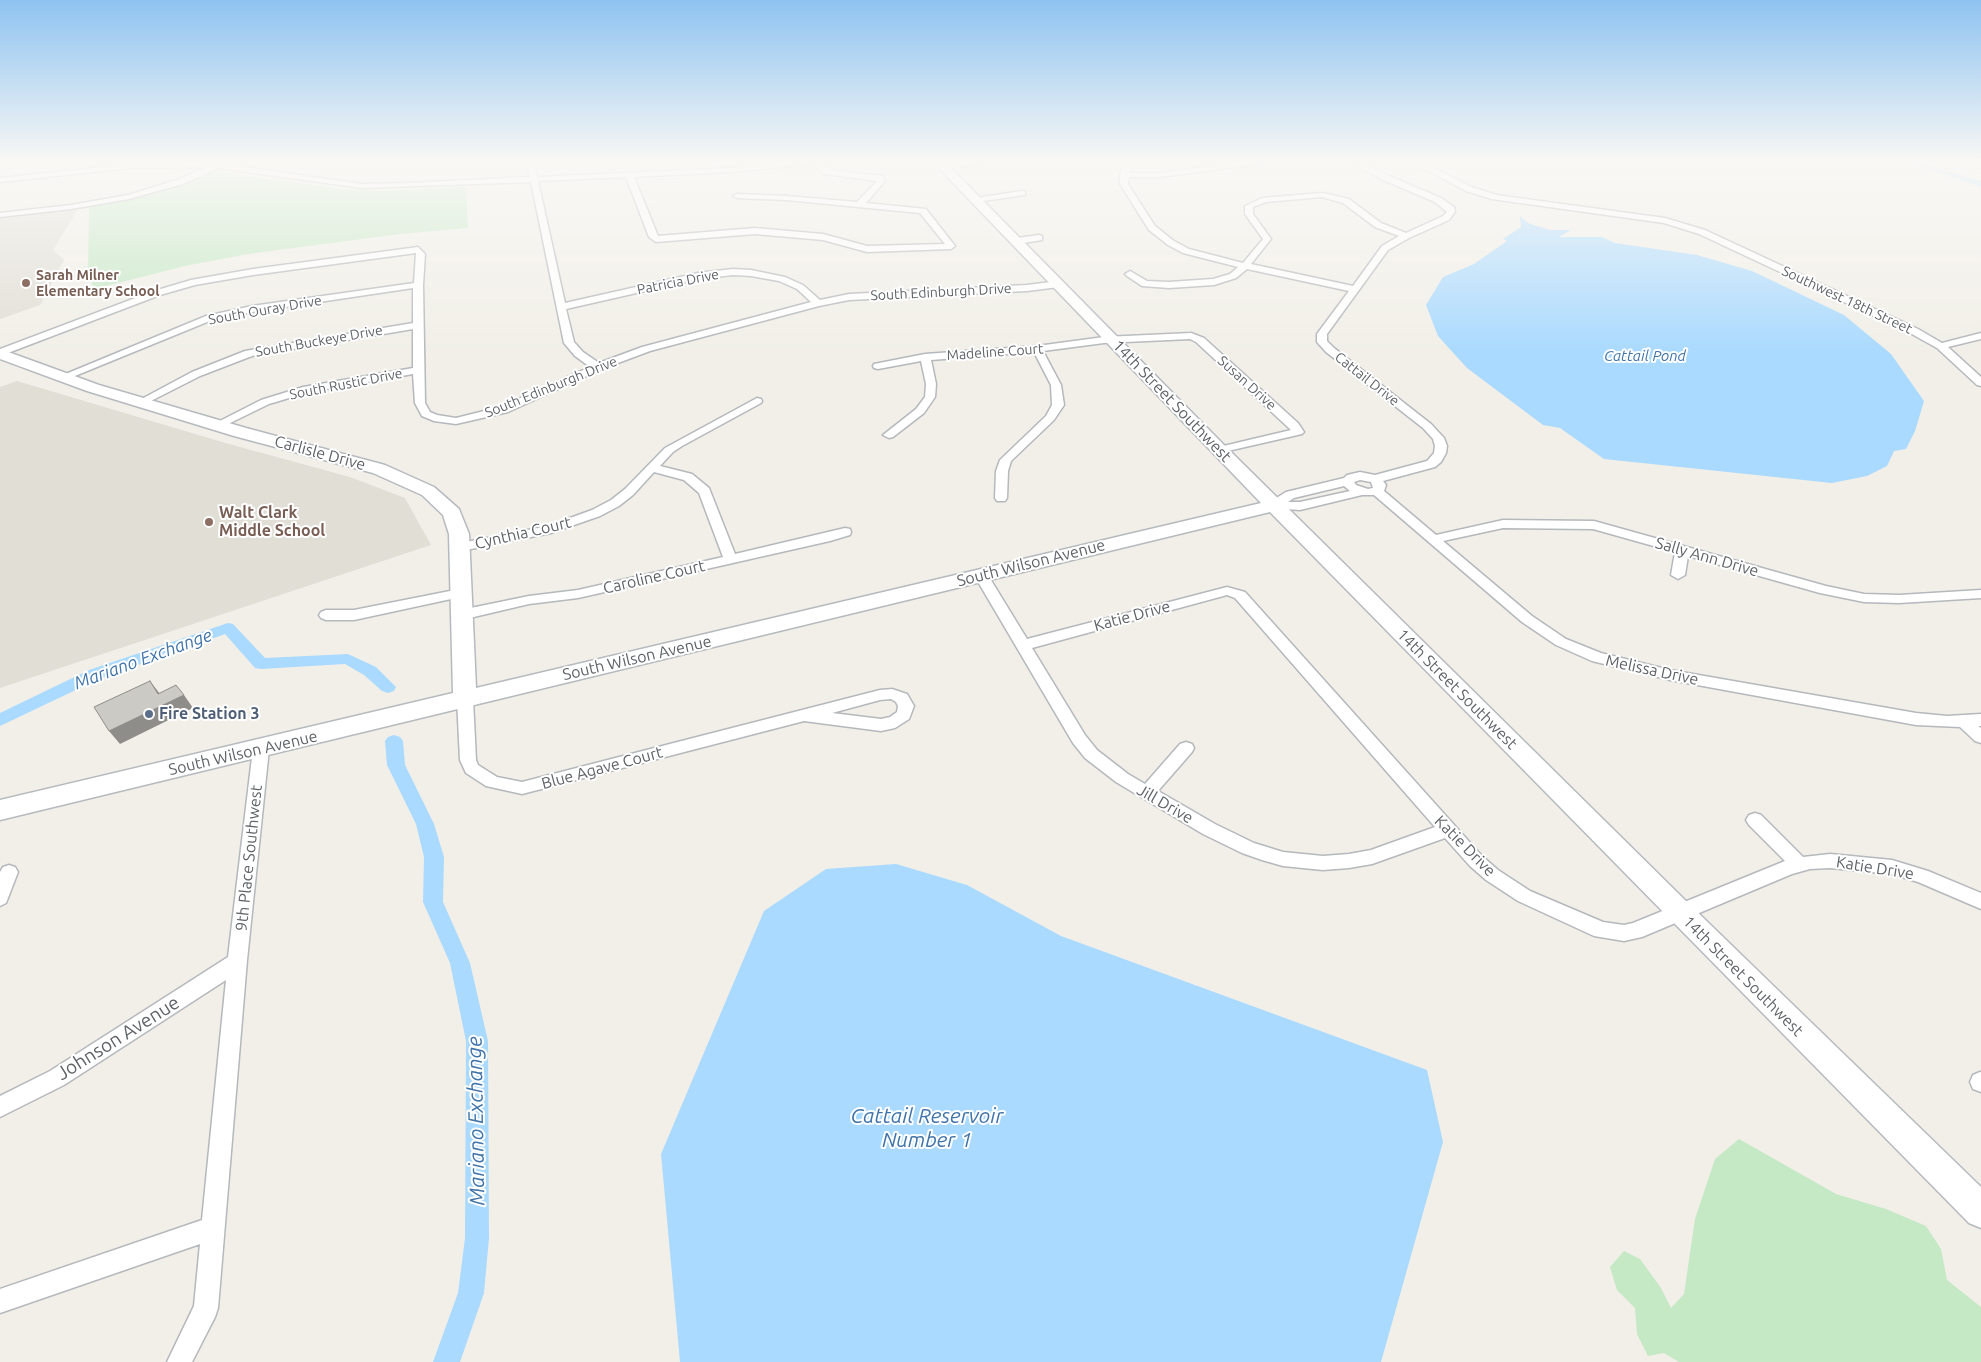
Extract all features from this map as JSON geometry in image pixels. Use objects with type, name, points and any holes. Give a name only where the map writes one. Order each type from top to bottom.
[{"type":"main road","name":"14th Street Southwest","points":[[1001,225],[1219,450],[1678,912],[1981,1211]]},
{"type":"main road","name":"Carlisle Drive","points":[[0,354],[61,378],[249,434],[379,469],[428,491],[452,513],[458,529],[461,547],[460,593],[465,699]]},
{"type":"main road","name":"South Wilson Avenue","points":[[0,810],[1274,505]]},
{"type":"street","points":[[544,225],[569,343],[578,354],[598,368]]},
{"type":"street","points":[[648,225],[653,237],[658,240],[702,234],[755,231],[823,237],[867,249],[949,247],[951,244],[935,225]]},
{"type":"street","points":[[1150,225],[1164,239],[1194,254],[1354,289]]},
{"type":"street","points":[[1130,274],[1145,284],[1200,284],[1233,276],[1245,266],[1268,239],[1258,225]]},
{"type":"street","points":[[1377,225],[1406,236]]},
{"type":"street","name":"Cattail Drive","points":[[1376,485],[1431,464],[1437,459],[1441,446],[1438,438],[1427,426],[1330,350],[1322,342],[1324,330],[1385,248],[1431,225]]},
{"type":"street","name":"Southwest 18th Street","points":[[1677,225],[1702,232],[1869,310],[1940,346],[1981,383]]},
{"type":"street","points":[[1017,241],[1039,238]]},
{"type":"street","name":"South Edinburgh Drive","points":[[0,354],[157,293],[194,282],[231,275],[418,250],[421,254],[418,285],[420,403],[423,411],[434,418],[448,421],[474,418],[504,410],[646,349],[818,303],[849,297],[1027,288],[1058,284]]},
{"type":"street","name":"Patricia Drive","points":[[562,307],[698,276],[733,272],[751,273],[782,279],[800,286],[818,303]]},
{"type":"street","name":"South Ouray Drive","points":[[61,378],[192,324],[225,314],[418,285]]},
{"type":"street","name":"South Buckeye Drive","points":[[141,402],[196,374],[250,353],[418,325]]},
{"type":"street","name":"Susan Drive","points":[[1112,340],[1179,336],[1196,338],[1294,425],[1298,432],[1219,450]]},
{"type":"street","points":[[1940,346],[1981,336]]},
{"type":"street","name":"Madeline Court","points":[[878,366],[925,357],[1036,349],[1112,340]]},
{"type":"street","points":[[1001,498],[1002,471],[1006,460],[1050,418],[1058,404],[1056,385],[1036,349]]},
{"type":"street","points":[[890,435],[920,411],[930,397],[931,384],[925,357]]},
{"type":"street","name":"South Rustic Drive","points":[[220,424],[265,402],[307,389],[418,370]]},
{"type":"street","name":"Cynthia Court","points":[[461,547],[551,529],[584,518],[615,503],[629,492],[678,444],[757,401]]},
{"type":"street","points":[[652,468],[688,477],[705,491],[730,559]]},
{"type":"street","name":"South Wilson Avenue","points":[[1274,505],[1290,495],[1348,481],[1354,476],[1360,476],[1376,485]]},
{"type":"street","points":[[1348,481],[1351,487],[1361,492]]},
{"type":"street","name":"South Wilson Avenue","points":[[1274,505],[1300,506],[1361,492],[1376,485]]},
{"type":"street","name":"Melissa Drive","points":[[1376,485],[1434,539],[1509,604],[1544,631],[1579,651],[1597,658],[1670,675],[1916,719],[1947,722],[1981,720]]},
{"type":"street","name":"Sally Ann Drive","points":[[1434,539],[1502,524],[1559,523],[1594,525],[1825,590],[1864,598],[1881,600],[1981,594]]},
{"type":"street","name":"Caroline Court","points":[[461,615],[529,600],[578,594],[845,532]]},
{"type":"street","points":[[1678,575],[1682,550]]},
{"type":"street","name":"Jill Drive","points":[[981,575],[1079,740],[1091,754],[1122,778],[1228,839],[1248,848],[1283,859],[1323,863],[1372,857],[1446,830]]},
{"type":"street","name":"Katie Drive","points":[[1023,645],[1227,591],[1234,592],[1249,603],[1446,830],[1476,861],[1492,875],[1524,896],[1583,924],[1601,930],[1624,933],[1635,930],[1800,864],[1830,860],[1892,867],[1922,876],[1981,901]]},
{"type":"street","points":[[326,615],[354,615],[460,593]]},
{"type":"street","name":"Blue Agave Court","points":[[465,699],[468,760],[472,769],[492,782],[522,788],[551,782],[880,694],[892,694],[902,698],[906,706],[904,715],[894,722],[881,725],[803,715]]},
{"type":"street","points":[[1963,721],[1981,737]]},
{"type":"street","points":[[1147,793],[1186,748]]},
{"type":"street","name":"9th Place Southwest","points":[[179,1362],[206,1308],[235,962],[261,749]]},
{"type":"street","points":[[1755,820],[1800,864]]},
{"type":"street","points":[[0,898],[9,872]]},
{"type":"street","name":"Johnson Avenue","points":[[0,1107],[81,1063],[235,962]]},
{"type":"street","points":[[0,1302],[213,1228]]},
{"type":"shaded area","name":"Sarah Milner Elementary School","points":[[0,225],[69,225],[53,250],[64,260],[40,305],[0,319]]},
{"type":"shaded area","name":"Walt Clark Middle School","points":[[17,381],[229,444],[350,477],[405,498],[431,545],[0,688],[0,387]]},
{"type":"green space","points":[[89,225],[468,225],[468,228],[400,234],[248,254],[185,266],[94,289],[88,272]]},
{"type":"green space","points":[[1739,1139],[1836,1194],[1886,1209],[1926,1226],[1941,1249],[1947,1280],[1981,1307],[1981,1362],[1679,1362],[1664,1353],[1648,1356],[1637,1334],[1635,1308],[1617,1290],[1610,1267],[1624,1251],[1640,1259],[1661,1288],[1671,1308],[1684,1294],[1695,1219],[1715,1159]]},
{"type":"water","name":"Cattail Pond","points":[[1521,225],[1533,225],[1550,230],[1571,230],[1559,237],[1602,237],[1615,243],[1697,255],[1752,271],[1844,315],[1891,354],[1924,401],[1915,431],[1906,449],[1894,451],[1887,466],[1867,476],[1832,483],[1604,459],[1560,428],[1543,425],[1467,368],[1438,336],[1426,305],[1443,277],[1474,264],[1507,241],[1503,239],[1521,227]]},
{"type":"water","name":"Cattail Reservoir Number 1","points":[[896,864],[967,885],[1061,936],[1427,1070],[1443,1142],[1381,1362],[680,1362],[661,1154],[764,911],[826,869]]},
{"type":"building","points":[[150,681],[158,694],[176,685],[184,695],[109,731],[94,707]]},
{"type":"waterway","name":"Mariano Exchange","points":[[0,720],[95,674],[228,628],[261,664],[348,659],[370,671],[388,687]]},
{"type":"waterway","name":"Mariano Exchange","points":[[394,741],[396,765],[425,824],[434,857],[433,902],[460,963],[477,1041],[477,1238],[471,1293],[446,1362]]},
{"type":"place","name":"Sarah Milner Elementary School","points":[[26,283]]},
{"type":"place","name":"Walt Clark Middle School","points":[[209,522]]},
{"type":"place","name":"Fire Station 3","points":[[149,714]]}]
